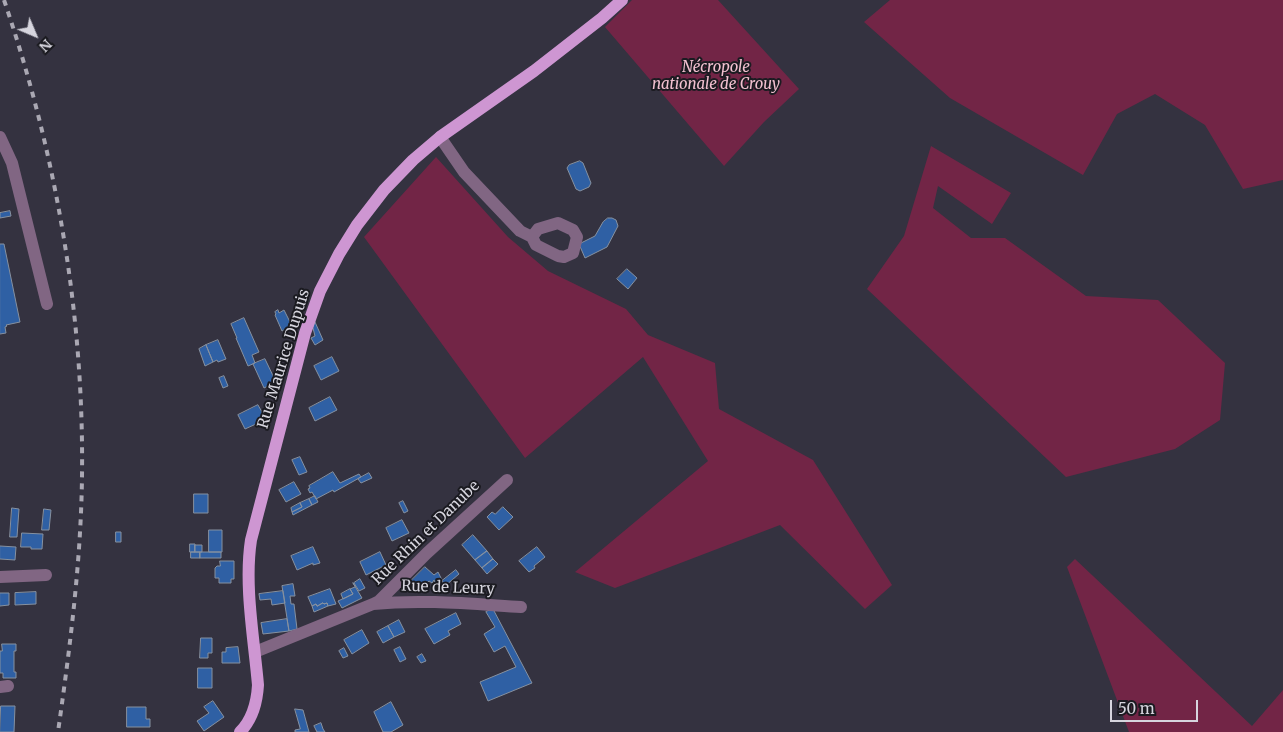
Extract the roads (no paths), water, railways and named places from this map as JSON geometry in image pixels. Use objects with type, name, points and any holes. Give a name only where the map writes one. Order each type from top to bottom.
[{"type":"main road","name":"Rue Maurice Dupuis","points":[[240,732],[251,716],[257,693],[249,584],[251,540],[300,350],[320,291],[343,247],[357,226],[384,190],[413,160],[440,137],[534,71],[622,0]]},
{"type":"street","points":[[0,137],[12,163],[47,304]]},
{"type":"street","points":[[440,137],[464,172],[520,231],[532,237]]},
{"type":"street","name":"Rue Rhin et Danube","points":[[255,652],[373,604],[384,596],[427,553],[507,480]]},
{"type":"street","points":[[0,577],[46,575]]},
{"type":"street","name":"Rue de Leury","points":[[373,604],[448,603],[521,607]]},
{"type":"railway","points":[[4,0],[38,116],[52,175],[72,295],[78,355],[82,476],[80,540],[71,636],[58,732]]},
{"type":"park label","name":"Nécropole nationale de Crouy","points":[[716,76]]}]
